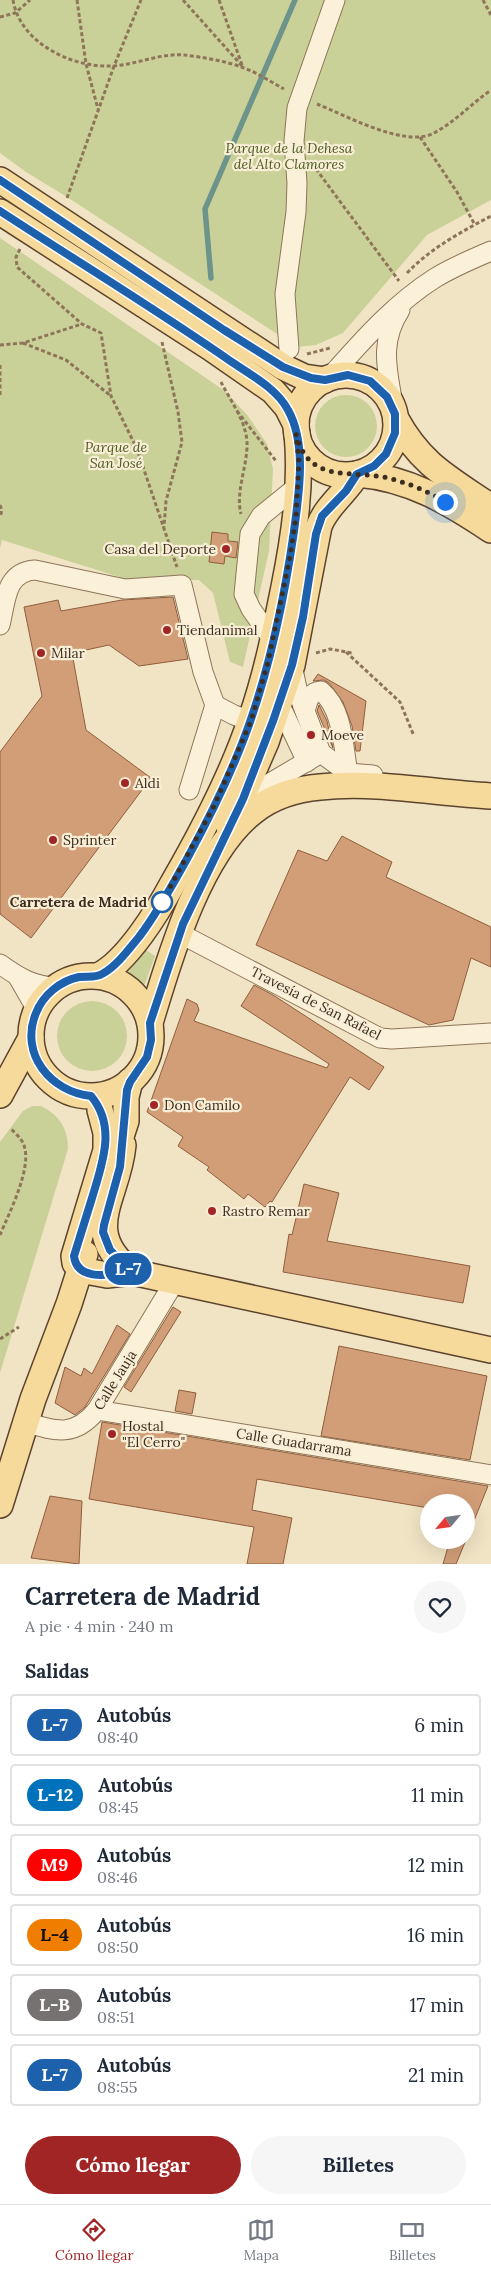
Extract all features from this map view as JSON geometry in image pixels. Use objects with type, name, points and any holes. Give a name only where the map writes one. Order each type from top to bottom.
[{"type":"main road","points":[[0,180],[275,362],[304,377],[327,379],[352,375],[370,381],[384,393],[408,440],[423,459],[491,507]]},
{"type":"main road","points":[[0,212],[203,343],[273,391],[287,407],[303,450],[318,467],[335,474],[357,474],[388,478],[414,486],[439,498],[491,530]]},
{"type":"main road","points":[[98,976],[128,949],[162,903],[215,804],[251,721],[273,640],[290,557],[298,486],[296,429],[298,411],[304,398],[313,387],[327,379]]},
{"type":"main road","points":[[150,1023],[179,933],[243,799],[288,698],[299,664],[319,526],[328,508],[346,491],[357,474],[374,466],[386,454],[394,438],[394,414]]},
{"type":"main road","points":[[210,865],[248,815],[271,800],[293,792],[319,787],[351,785],[491,796]]},
{"type":"main road","points":[[0,1096],[31,1038],[38,1010],[45,998],[57,987],[77,978],[98,976],[115,981],[130,991],[142,1004],[150,1023],[151,1040],[147,1057],[130,1082],[127,1090],[126,1120],[120,1167],[103,1232],[115,1257],[132,1272]]},
{"type":"main road","points":[[31,1038],[36,1057],[46,1074],[68,1091],[96,1103],[106,1133],[106,1150],[74,1256],[75,1263],[80,1270],[106,1275],[132,1272],[491,1350]]},
{"type":"main road","points":[[0,1103],[29,1080],[46,1074]]},
{"type":"main road","points":[[96,1103],[130,1082]]},
{"type":"main road","points":[[29,1410],[61,1274],[99,1142],[96,1103]]},
{"type":"main road","points":[[0,1505],[29,1410],[69,1304],[126,1120]]},
{"type":"main road","points":[[69,1304],[86,1286],[106,1275]]},
{"type":"street","points":[[289,350],[285,294],[296,212],[297,183],[294,141],[297,108],[336,0]]},
{"type":"street","points":[[327,379],[383,319],[435,278],[491,251]]},
{"type":"street","points":[[394,414],[386,345],[390,327],[405,303]]},
{"type":"street","points":[[273,640],[251,609],[244,594],[249,536],[261,516],[298,486]]},
{"type":"street","points":[[0,625],[10,584],[20,572],[27,570],[35,570],[125,589],[182,584],[203,672],[215,705],[188,790]]},
{"type":"street","points":[[314,758],[305,711],[311,694],[315,691],[321,691],[334,706],[342,735],[348,773]]},
{"type":"street","points":[[288,698],[305,711]]},
{"type":"street","points":[[288,698],[314,758],[348,773],[469,784],[491,788]]},
{"type":"street","points":[[215,705],[251,721]]},
{"type":"street","points":[[243,799],[314,758]]},
{"type":"street","name":"Travesía de San Rafael","points":[[179,933],[380,1038],[491,1033]]},
{"type":"street","points":[[0,964],[18,978],[36,984],[57,987]]},
{"type":"street","points":[[18,978],[38,1010]]},
{"type":"street","name":"Calle Jauja","points":[[29,1410],[42,1427],[68,1431],[87,1422],[97,1410],[175,1281]]},
{"type":"street","name":"Calle Guadarrama","points":[[97,1410],[491,1475]]},
{"type":"path","points":[[13,0],[15,13],[46,49],[86,64],[114,66],[163,56],[183,55],[244,68],[300,97],[381,130],[420,137],[431,134],[491,90]]},
{"type":"path","points":[[0,17],[15,13],[30,0]]},
{"type":"path","points":[[77,0],[86,64],[98,110]]},
{"type":"path","points":[[65,204],[114,66],[141,0]]},
{"type":"path","points":[[183,0],[244,68]]},
{"type":"path","points":[[218,0],[244,68]]},
{"type":"path","points":[[483,0],[491,15]]},
{"type":"path","points":[[420,137],[457,192],[474,224]]},
{"type":"path","points":[[294,141],[399,281]]},
{"type":"path","points":[[394,286],[421,259],[443,242],[491,216]]},
{"type":"path","points":[[23,242],[16,257],[17,267],[82,324],[101,333],[112,396],[137,450],[182,584]]},
{"type":"path","points":[[0,345],[23,343],[82,324]]},
{"type":"path","points":[[161,336],[178,412],[182,442],[166,502],[164,530]]},
{"type":"path","points":[[23,343],[66,360],[112,396]]},
{"type":"path","points":[[289,350],[305,354],[315,354],[335,344]]},
{"type":"path","points":[[0,365],[0,395]]},
{"type":"path","points":[[220,380],[243,424],[247,441],[240,510],[249,536]]},
{"type":"path","points":[[232,404],[280,465]]},
{"type":"path","points":[[0,505],[2,510],[0,517]]},
{"type":"path","points":[[299,664],[315,653],[330,649],[352,653]]},
{"type":"path","points":[[346,652],[400,702],[414,736]]},
{"type":"path","points":[[0,1235],[20,1186],[26,1157],[23,1143],[10,1128]]},
{"type":"path","points":[[0,1339],[19,1326]]},
{"type":"green space","name":"Parque de la Dehesa del Alto Clamores","points":[[0,0],[491,0],[491,200],[427,235],[343,333],[316,345],[297,347],[26,172],[0,153]]},
{"type":"green space","name":"Parque de San José","points":[[0,238],[225,391],[248,416],[267,444],[273,469],[269,551],[243,667],[230,662],[213,593],[199,580],[132,581],[2,540],[0,548]]},
{"type":"green space","points":[[346,395],[358,397],[368,404],[375,414],[377,426],[375,438],[368,448],[358,455],[346,457],[334,455],[324,448],[317,438],[315,426],[317,414],[324,404],[334,397]]},
{"type":"green space","points":[[146,950],[155,956],[143,989],[125,974]]},
{"type":"green space","points":[[92,1001],[105,1004],[117,1011],[124,1023],[127,1036],[124,1049],[117,1061],[105,1068],[92,1071],[79,1068],[67,1061],[60,1049],[57,1036],[60,1023],[67,1011],[79,1004]]},
{"type":"green space","points":[[32,1106],[41,1106],[53,1114],[61,1123],[68,1141],[68,1149],[0,1373],[0,1142],[23,1111]]},
{"type":"building","name":"Casa del Deporte","points":[[212,532],[228,534],[228,541],[238,542],[236,558],[225,556],[224,564],[209,562]]},
{"type":"building","points":[[173,597],[188,659],[139,666],[109,645],[72,653],[86,730],[151,778],[31,938],[0,914],[0,752],[42,696],[24,607],[58,600],[61,611],[122,600]]},
{"type":"building","points":[[318,674],[366,701],[360,751],[356,751],[352,726],[343,702],[329,683],[324,680],[313,681]]},
{"type":"building","points":[[319,705],[327,721],[333,748],[317,711]]},
{"type":"building","points":[[342,836],[392,862],[386,877],[491,927],[491,967],[471,958],[453,1020],[429,1025],[256,945],[298,850],[327,861]]},
{"type":"building","points":[[254,985],[273,995],[384,1067],[369,1090],[350,1077],[272,1202],[270,1201],[265,1207],[248,1194],[244,1199],[207,1170],[209,1167],[178,1146],[183,1137],[147,1112],[187,999],[197,1004],[199,1010],[194,1021],[327,1068],[329,1064],[241,1006]]},
{"type":"building","points":[[304,1184],[339,1193],[327,1241],[470,1266],[463,1303],[283,1272],[289,1234],[292,1235]]},
{"type":"building","points":[[173,1307],[181,1312],[131,1392],[124,1387]]},
{"type":"building","points":[[117,1325],[130,1334],[85,1407],[75,1415],[55,1403],[65,1367],[81,1376],[84,1368],[92,1374]]},
{"type":"building","points":[[339,1346],[487,1376],[470,1460],[321,1436]]},
{"type":"building","points":[[179,1390],[196,1393],[192,1414],[175,1411]]},
{"type":"building","points":[[102,1422],[488,1486],[475,1518],[475,1494],[420,1494],[420,1506],[257,1479],[252,1510],[292,1518],[283,1564],[247,1564],[254,1527],[89,1499]]},
{"type":"building","points":[[50,1496],[82,1501],[79,1564],[31,1558]]},
{"type":"building","points":[[447,1549],[462,1549],[456,1564],[443,1564]]},
{"type":"waterway","points":[[211,278],[205,209],[295,0]]},
{"type":"bus line","name":"L-7","points":[[0,180],[224,330],[283,367],[304,377],[325,380],[338,375],[348,375],[370,381],[390,401],[396,419],[393,442],[384,458],[366,471],[357,474],[346,491],[322,516],[316,534],[303,617],[292,665],[266,742],[243,799],[210,865],[175,945],[150,1023],[150,1049],[144,1065],[130,1082],[127,1090],[120,1167],[103,1232],[107,1245],[115,1257],[132,1272],[106,1275],[80,1270],[77,1268],[74,1256],[104,1161],[106,1150],[105,1126],[99,1107],[91,1096],[68,1091],[54,1083],[43,1071],[38,1062],[31,1038],[35,1014],[42,1001],[53,990],[67,981],[102,975],[128,949],[162,903],[215,804],[251,721],[278,618],[296,517],[299,462],[296,424],[287,407],[273,391],[212,348],[0,211]]},
{"type":"place","name":"Casa del Deporte","points":[[226,549]]},
{"type":"place","name":"Tiendanimal","points":[[167,630]]},
{"type":"place","name":"Milar","points":[[41,653]]},
{"type":"place","name":"Moeve","points":[[311,735]]},
{"type":"place","name":"Aldi","points":[[125,783]]},
{"type":"place","name":"Sprinter","points":[[53,840]]},
{"type":"place","name":"Carretera de Madrid","points":[[162,902]]},
{"type":"place","name":"Don Camilo","points":[[154,1105]]},
{"type":"place","name":"Rastro Remar","points":[[212,1211]]},
{"type":"place","name":"Hostal \"El Cerro\"","points":[[112,1434]]},
{"type":"route","points":[[162,902],[199,837],[215,804],[251,721],[268,662],[290,557],[296,517],[299,462],[296,434],[308,458],[322,469],[335,474],[372,475],[403,482],[445,502]]}]
